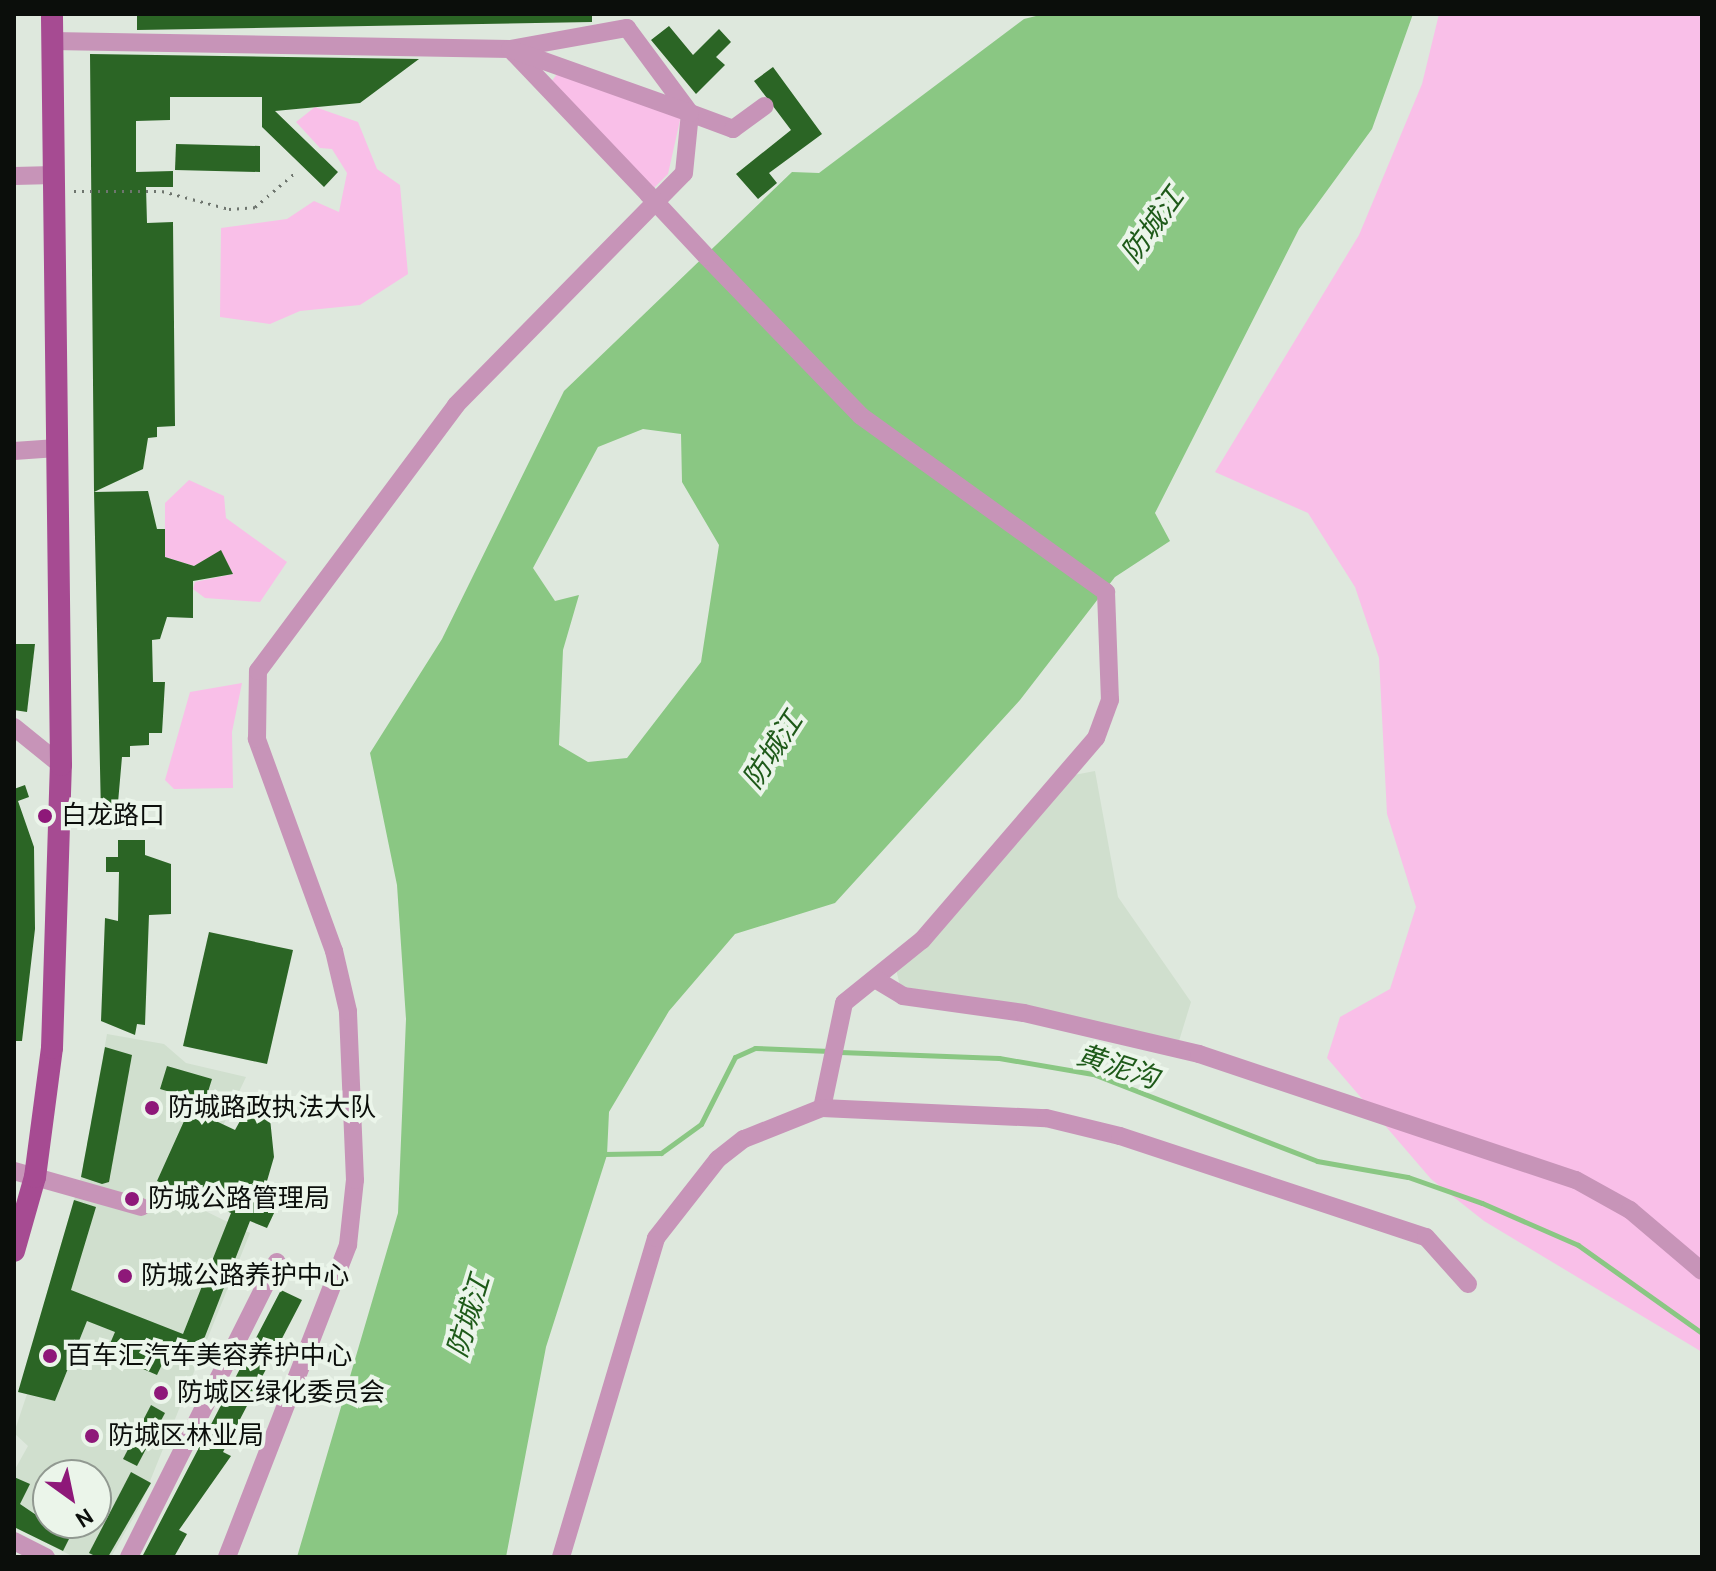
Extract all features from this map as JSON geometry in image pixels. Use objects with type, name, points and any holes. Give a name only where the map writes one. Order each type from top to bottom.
[{"type":"main road","points":[[14,1251],[24,1174],[52,1048],[61,765],[52,14]]},
{"type":"street","points":[[52,41],[510,49],[627,28],[690,113],[684,173],[456,405],[258,671],[257,739],[334,951],[348,1011],[355,1180],[348,1245],[227,1557]]},
{"type":"street","points":[[510,49],[733,129],[765,106]]},
{"type":"street","points":[[510,49],[861,416],[1106,592],[1110,700],[1096,738],[922,940],[844,1003],[822,1108]]},
{"type":"street","points":[[14,176],[54,183]]},
{"type":"street","points":[[14,451],[57,448]]},
{"type":"street","points":[[14,727],[61,765]]},
{"type":"street","points":[[875,979],[903,996],[1024,1013],[1199,1054],[1576,1180],[1630,1210],[1702,1271]]},
{"type":"street","points":[[561,1557],[656,1238],[718,1159],[744,1139],[822,1108],[1046,1118],[1120,1136],[1426,1237],[1468,1284]]},
{"type":"street","points":[[24,1174],[141,1207]]},
{"type":"street","points":[[129,1557],[277,1262]]},
{"type":"street","points":[[14,1541],[46,1557]]},
{"type":"path","points":[[54,183],[162,191],[229,209],[255,207],[296,172]]},
{"type":"shaded area","points":[[1439,14],[1702,14],[1702,1352],[1484,1221],[1431,1179],[1327,1058],[1340,1017],[1390,989],[1416,907],[1387,814],[1379,658],[1355,587],[1308,513],[1215,472],[1359,235],[1422,84]]},
{"type":"shaded area","points":[[557,74],[681,116],[668,174],[654,188],[551,82]]},
{"type":"shaded area","points":[[315,107],[358,122],[377,169],[400,185],[408,274],[360,305],[300,311],[270,324],[220,317],[221,228],[287,219],[314,201],[339,212],[347,173],[332,149],[320,148],[296,122]]},
{"type":"shaded area","points":[[189,480],[224,496],[226,518],[287,562],[260,602],[205,598],[193,589],[195,582],[233,574],[221,551],[194,566],[146,551],[150,537],[165,536],[165,503]]},
{"type":"shaded area","points":[[242,683],[232,732],[233,788],[174,789],[165,780],[190,692]]},
{"type":"shaded area","points":[[1095,771],[1118,897],[1191,1002],[1179,1041],[900,986],[896,969],[1074,775]]},
{"type":"shaded area","name":"防城公路管理局","points":[[107,1034],[164,1044],[186,1063],[246,1077],[187,1202],[250,1233],[140,1506],[111,1557],[74,1557],[38,1539],[112,1539],[112,1459],[32,1459],[32,1536],[14,1527],[14,1471],[28,1446],[14,1433],[27,1394],[55,1401],[87,1321],[42,1310],[81,1177]]},
{"type":"water","name":"防城江","points":[[1044,14],[1413,14],[1372,129],[1299,229],[1155,513],[1170,541],[1115,577],[1020,700],[835,903],[735,934],[669,1011],[609,1112],[607,1155],[546,1347],[506,1557],[297,1557],[398,1213],[406,1019],[397,885],[370,753],[442,639],[564,391],[792,172],[819,173],[1024,19]],"holes":[[[643,429],[681,434],[682,482],[719,545],[701,662],[627,758],[588,762],[559,745],[563,650],[579,595],[555,601],[533,568],[598,447]]]},
{"type":"building","points":[[137,14],[592,14],[592,22],[137,30]]},
{"type":"building","points":[[669,26],[693,55],[719,29],[731,42],[716,57],[725,65],[696,94],[651,40]]},
{"type":"building","points":[[90,54],[419,59],[360,103],[275,111],[338,172],[324,187],[262,127],[262,97],[170,97],[170,120],[136,121],[136,172],[173,171],[173,187],[146,187],[147,223],[173,222],[175,426],[157,427],[157,437],[148,438],[143,469],[94,492]]},
{"type":"building","points":[[773,67],[822,134],[769,173],[777,183],[758,199],[736,174],[791,130],[754,81]]},
{"type":"building","points":[[176,144],[260,146],[260,172],[175,170]]},
{"type":"building","points":[[148,491],[157,529],[165,529],[165,557],[194,566],[221,550],[233,574],[193,581],[193,618],[167,617],[160,639],[152,640],[153,682],[165,682],[162,733],[149,733],[149,745],[130,746],[130,757],[122,757],[117,814],[101,814],[94,492]]},
{"type":"building","points":[[14,644],[35,644],[27,712],[14,710]]},
{"type":"building","points":[[25,785],[29,797],[18,801],[34,847],[35,929],[22,1041],[14,1041],[14,789]]},
{"type":"building","points":[[118,840],[145,840],[145,855],[171,864],[171,914],[149,915],[145,1025],[137,1024],[135,1035],[101,1021],[105,918],[118,921],[119,872],[106,872],[106,857],[118,857]]},
{"type":"building","points":[[209,932],[293,950],[267,1064],[183,1046]]},
{"type":"building","points":[[105,1047],[132,1055],[109,1182],[102,1184],[81,1177]]},
{"type":"building","points":[[167,1066],[212,1079],[201,1114],[235,1130],[251,1101],[269,1109],[274,1157],[260,1205],[275,1211],[267,1228],[250,1221],[197,1357],[168,1352],[157,1375],[106,1353],[115,1332],[87,1321],[55,1401],[18,1392],[74,1200],[96,1207],[71,1290],[183,1334],[231,1213],[157,1181],[194,1099],[160,1089]]},
{"type":"building","points":[[281,1290],[302,1300],[223,1452],[231,1456],[179,1530],[187,1534],[174,1557],[142,1557]]},
{"type":"building","points":[[151,1405],[165,1413],[137,1466],[123,1459]]},
{"type":"building","points":[[131,1472],[151,1483],[108,1557],[97,1557],[89,1553],[96,1539],[112,1539],[112,1509]]},
{"type":"building","points":[[14,1477],[30,1484],[20,1504],[32,1512],[32,1536],[14,1527]]},
{"type":"building","points":[[38,1539],[69,1539],[63,1551]]},
{"type":"waterway","name":"黄泥沟","points":[[604,1154],[661,1153],[701,1124],[735,1057],[755,1048],[830,1051]]},
{"type":"waterway","name":"黄泥沟","points":[[840,1052],[999,1058],[1093,1074],[1317,1161],[1408,1177],[1482,1203],[1578,1245],[1702,1333]]},
{"type":"place","name":"白龙路口","points":[[45,816]]},
{"type":"place","name":"防城路政执法大队","points":[[152,1108]]},
{"type":"place","name":"防城公路管理局","points":[[132,1199]]},
{"type":"place","name":"防城公路养护中心","points":[[125,1276]]},
{"type":"place","name":"百车汇汽车美容养护中心","points":[[50,1356]]},
{"type":"place","name":"防城区绿化委员会","points":[[161,1393]]},
{"type":"place","name":"防城区林业局","points":[[92,1436]]}]
